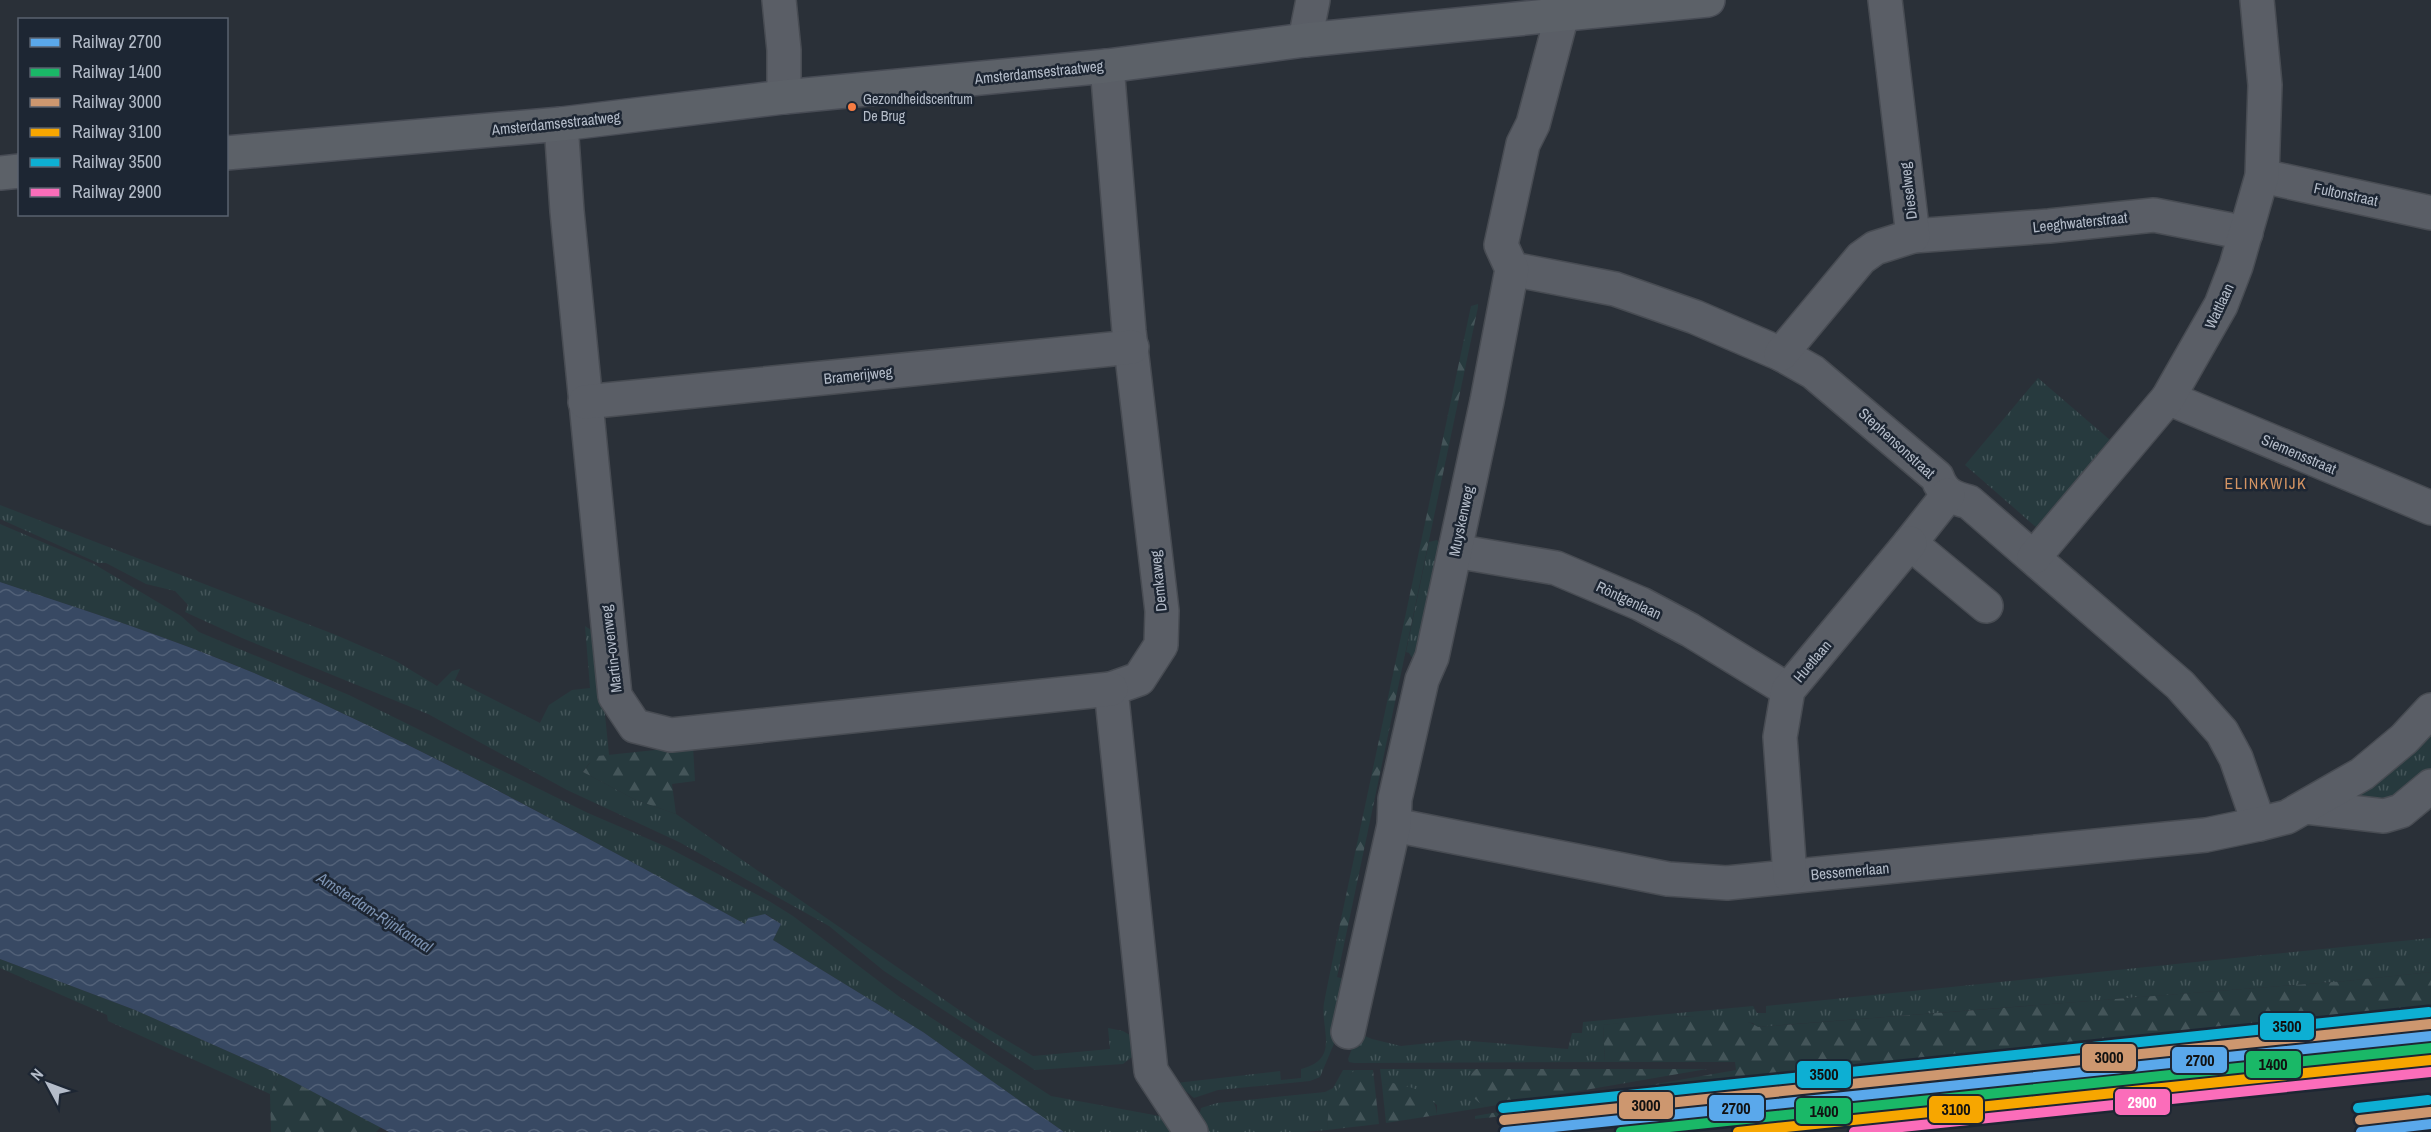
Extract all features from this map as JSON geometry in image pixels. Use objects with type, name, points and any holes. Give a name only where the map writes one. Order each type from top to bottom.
[{"type":"main road","name":"Amsterdamsestraatweg","points":[[228,153],[561,124],[784,97],[1107,66],[1564,7],[1708,0]]},
{"type":"main road","points":[[0,172],[18,171]]},
{"type":"street","points":[[779,0],[784,50],[784,97]]},
{"type":"street","points":[[1305,40],[1314,0]]},
{"type":"street","name":"Dieselweg","points":[[1781,354],[1861,258],[1875,248],[1913,236],[1885,0]]},
{"type":"street","name":"Wattlaan","points":[[2034,557],[2168,398],[2221,305],[2236,266],[2262,176],[2265,85],[2258,0]]},
{"type":"street","points":[[1512,269],[1501,245],[1523,144],[1533,124],[1564,7]]},
{"type":"street","name":"Demkaweg","points":[[1107,66],[1132,347],[1162,611],[1161,645],[1139,679],[1111,689]]},
{"type":"street","name":"Martin-ovenweg","points":[[561,124],[564,184],[615,696],[635,726],[671,735],[1111,689]]},
{"type":"street","name":"Fultonstraat","points":[[2262,176],[2431,213]]},
{"type":"street","name":"Leeghwaterstraat","points":[[1913,236],[2049,226],[2154,215],[2246,233]]},
{"type":"street","name":"Stephensonstraat","points":[[1512,269],[1615,289],[1695,317],[1781,354],[1814,372],[1937,477],[1941,487],[1948,495],[1969,502],[2180,685],[2222,732],[2236,758],[2259,824]]},
{"type":"street","name":"Muyskenweg","points":[[1348,1032],[1394,825],[1395,799],[1422,680],[1432,657],[1455,551],[1512,269]]},
{"type":"street","name":"Bramerijweg","points":[[585,402],[1132,347]]},
{"type":"street","name":"Siemensstraat","points":[[2168,398],[2431,508]]},
{"type":"street","name":"Huetlaan","points":[[1790,876],[1780,737],[1788,690],[1948,495]]},
{"type":"street","points":[[1910,543],[1986,606]]},
{"type":"street","name":"Röntgenlaan","points":[[1455,551],[1556,568],[1641,603],[1788,690]]},
{"type":"street","points":[[1111,689],[1151,1071],[1191,1132]]},
{"type":"street","name":"Bessemerlaan","points":[[1394,825],[1668,879],[1727,884],[2195,836],[2287,817],[2306,807],[2362,774],[2404,739],[2431,710]]},
{"type":"street","points":[[2306,807],[2384,816],[2401,811],[2431,786]]},
{"type":"green space","points":[[1478,304],[1345,940],[1337,938],[1471,306]]},
{"type":"green space","points":[[2038,378],[2110,440],[2037,528],[1965,465]]},
{"type":"green space","points":[[0,505],[336,635],[396,661],[437,686],[452,671],[460,669],[455,680],[540,723],[549,705],[572,690],[590,688],[585,626],[597,634],[609,755],[594,759],[583,772],[636,800],[676,814],[975,1021],[1033,1056],[1110,1049],[1108,1028],[1123,1031],[1135,1038],[1136,1054],[1123,1064],[1035,1070],[884,971],[829,926],[679,842],[567,790],[428,714],[242,638],[185,612],[188,605],[175,591],[146,584],[106,563],[98,563],[0,519]]},
{"type":"green space","points":[[0,524],[94,564],[181,616],[199,632],[349,695],[588,813],[667,847],[769,901],[793,916],[901,998],[1051,1096],[1165,1117],[1176,1132],[1064,1132],[923,1032],[773,940],[781,924],[766,914],[745,924],[514,799],[396,739],[243,668],[140,629],[0,582]]},
{"type":"green space","points":[[1437,540],[1445,552],[1424,651],[1413,659],[1406,652],[1429,542]]},
{"type":"green space","points":[[2431,730],[2431,769],[2394,803],[2349,797]]},
{"type":"green space","points":[[693,746],[695,781],[672,784],[676,814],[636,800],[583,772],[598,756]]},
{"type":"green space","points":[[1337,938],[1345,940],[1337,977],[1348,980],[1341,1027],[1320,1077],[1310,1081],[1218,1090],[1194,1098],[1176,1083],[1280,1071],[1281,1080],[1301,1078],[1301,1069],[1321,1058],[1325,1051],[1324,1003]]},
{"type":"green space","points":[[2431,938],[2431,972],[2346,981],[1757,1027],[1753,1023],[1687,1016],[1603,1025],[1605,1062],[1354,1063],[1349,1062],[1348,1059],[1358,1033],[1401,1046],[1458,1040],[1568,1049],[1572,1033],[1582,1033],[1583,1022],[1753,1006],[1757,1013],[1766,1013],[1766,1006]]},
{"type":"green space","points":[[0,959],[135,1010],[279,1074],[270,1094],[108,1021],[107,1015],[0,968]]},
{"type":"green space","points":[[2431,972],[2431,1019],[1475,1119],[1475,1116],[1736,1070],[1735,1062],[1605,1062],[1603,1025],[1660,1018],[1705,1016],[1726,1017],[1758,1027],[2346,981]]},
{"type":"green space","points":[[1380,1069],[1476,1069],[1467,1078],[1480,1103],[1486,1107],[1437,1115],[1437,1105],[1417,1092],[1397,1085],[1382,1085]]},
{"type":"green space","points":[[1476,1069],[1707,1069],[1486,1107],[1469,1091],[1467,1078]]},
{"type":"green space","points":[[1343,1070],[1355,1070],[1335,1097],[1327,1130],[1206,1132],[1198,1121],[1201,1108],[1217,1103],[1325,1092],[1333,1088]]},
{"type":"green space","points":[[1355,1070],[1373,1070],[1379,1124],[1327,1130],[1329,1111],[1334,1097]]},
{"type":"green space","points":[[279,1074],[381,1127],[376,1132],[271,1132],[270,1094]]},
{"type":"green space","points":[[1393,1083],[1415,1089],[1428,1096],[1436,1107],[1437,1115],[1386,1123],[1382,1085]]},
{"type":"water","name":"Amsterdam-Rijnkanaal","points":[[0,582],[105,617],[243,668],[455,768],[745,924],[748,918],[765,914],[781,924],[773,940],[923,1032],[1064,1132],[389,1132],[279,1074],[135,1010],[0,959]]},
{"type":"rail line","name":"3500","points":[[1503,1108],[2429,1012]]},
{"type":"rail line","name":"3000","points":[[1504,1120],[2430,1024]]},
{"type":"rail line","name":"2700","points":[[1505,1132],[2431,1036]]},
{"type":"rail line","name":"1400","points":[[1621,1132],[2431,1048]]},
{"type":"rail line","name":"3100","points":[[1738,1132],[2431,1060]]},
{"type":"rail line","name":"2900","points":[[1854,1132],[2431,1072]]},
{"type":"rail line","name":"3500","points":[[2358,1108],[2428,1100]]},
{"type":"rail line","name":"3000","points":[[2360,1120],[2430,1112]]},
{"type":"rail line","name":"2700","points":[[2361,1132],[2431,1124]]},
{"type":"place","name":"Gezondheidscentrum De Brug","points":[[852,107]]},
{"type":"district","name":"ELINKWIJK","points":[[2266,483]]}]
